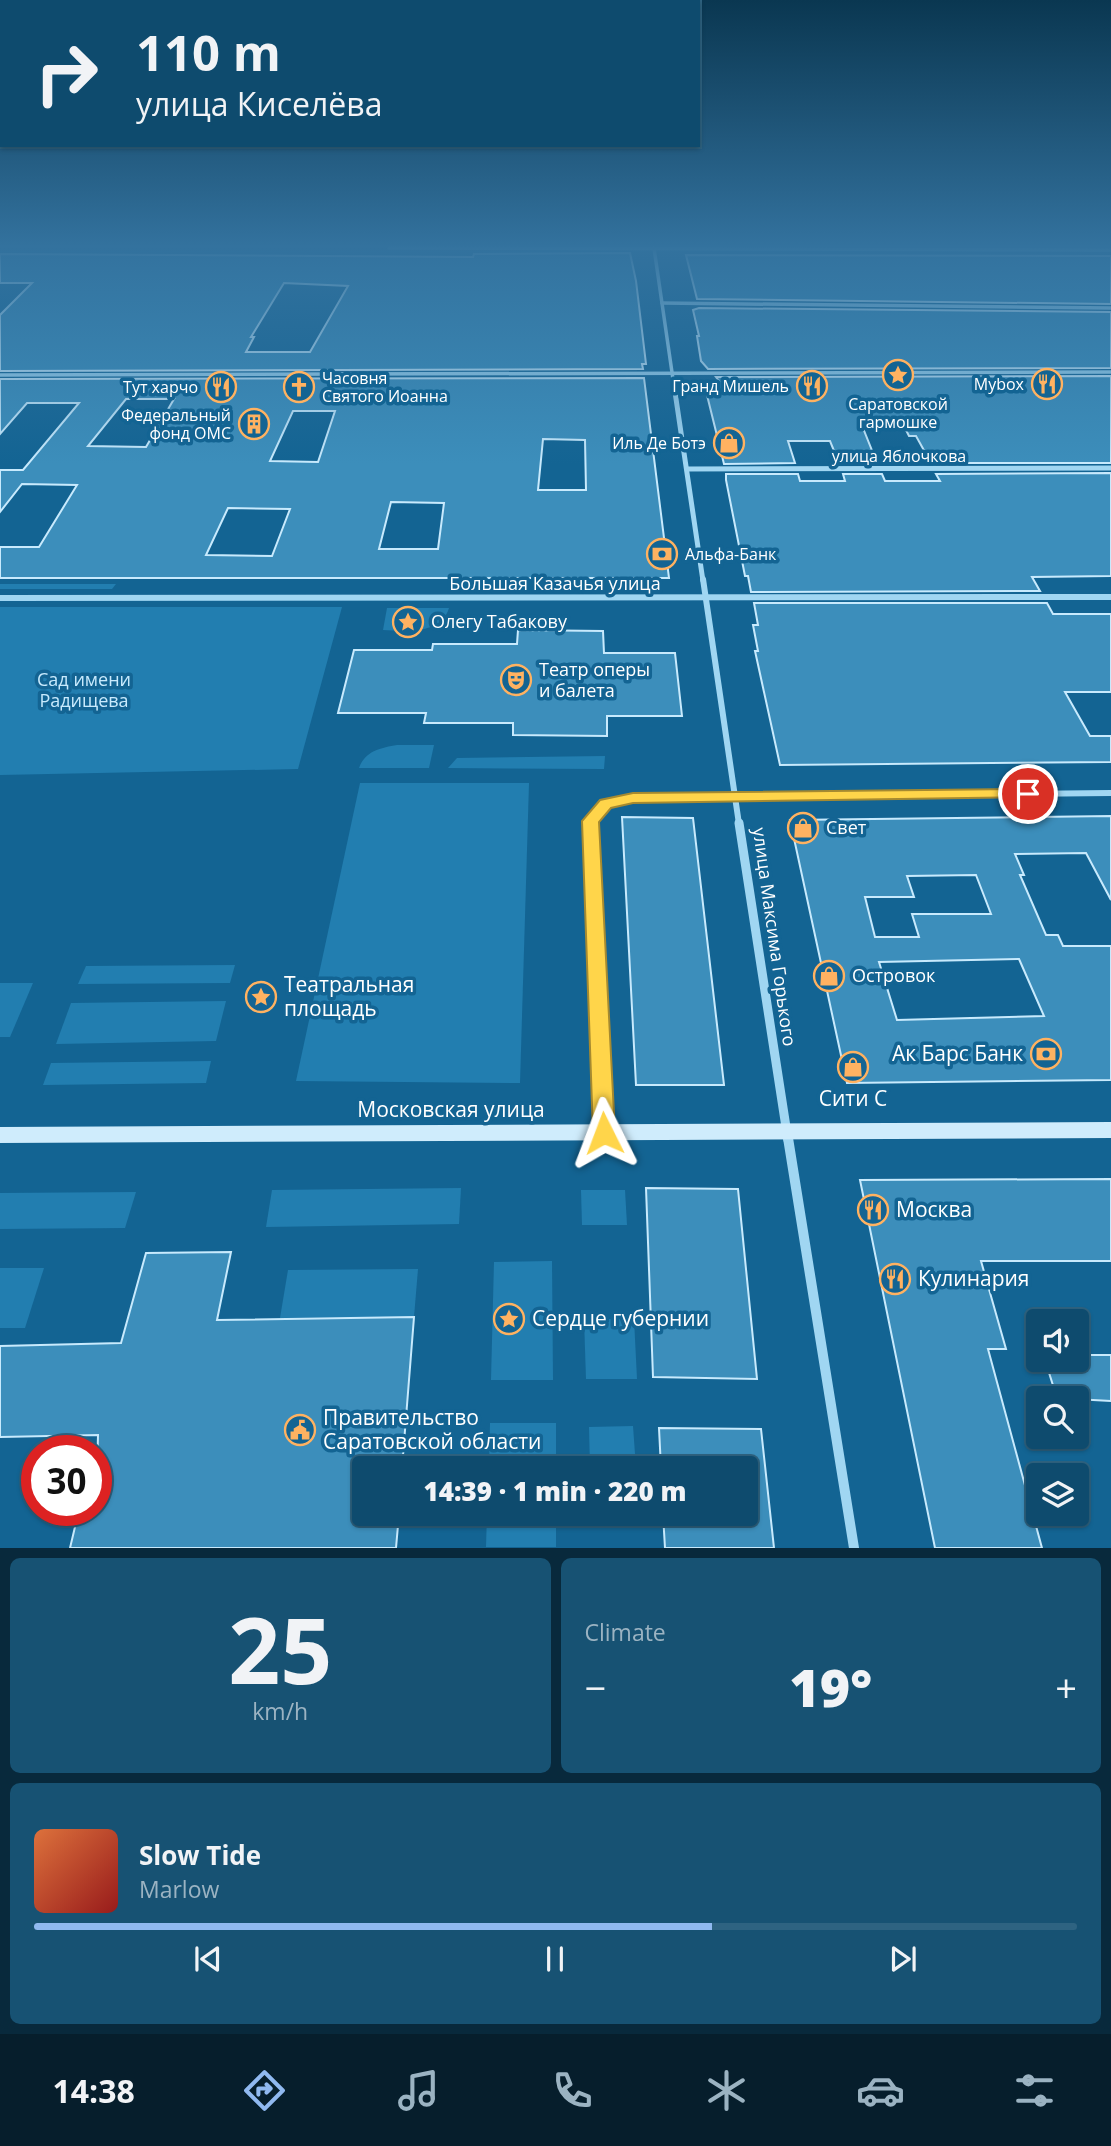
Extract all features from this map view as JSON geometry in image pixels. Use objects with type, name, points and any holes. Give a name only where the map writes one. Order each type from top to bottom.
[{"type":"main road","name":"Московская улица","points":[[0,1135],[1111,1130]]},
{"type":"street","name":"улица Максима Горького","points":[[664,320],[778,1090],[854,1548]]},
{"type":"street","points":[[0,375],[1111,372]]},
{"type":"street","name":"улица Яблочкова","points":[[687,468],[1111,468]]},
{"type":"street","name":"Большая Казачья улица","points":[[0,598],[1111,597]]},
{"type":"street","points":[[604,1133],[591,821],[606,804],[633,798],[1111,793]]},
{"type":"green space","points":[[0,584],[116,584],[112,589],[0,589]]},
{"type":"green space","name":"Сад имени Радищева","points":[[0,607],[342,607],[298,769],[0,775]]},
{"type":"green space","points":[[387,608],[449,608],[445,617],[430,627],[401,631],[383,630]]},
{"type":"green space","points":[[397,745],[434,745],[429,768],[359,768],[369,754]]},
{"type":"green space","points":[[605,756],[604,769],[448,768],[457,758]]},
{"type":"green space","points":[[360,783],[529,783],[520,1083],[296,1081]]},
{"type":"green space","points":[[235,965],[230,983],[78,984],[86,966]]},
{"type":"green space","points":[[0,983],[33,983],[10,1037],[0,1037]]},
{"type":"green space","points":[[226,1001],[216,1041],[56,1044],[71,1003]]},
{"type":"green space","points":[[211,1061],[206,1083],[43,1085],[51,1063]]},
{"type":"green space","points":[[461,1188],[459,1224],[266,1227],[272,1190]]},
{"type":"green space","points":[[581,1190],[625,1190],[627,1225],[582,1225]]},
{"type":"green space","points":[[136,1192],[125,1228],[0,1229],[0,1193]]},
{"type":"green space","points":[[552,1261],[553,1380],[491,1380],[494,1262]]},
{"type":"green space","points":[[0,1268],[44,1268],[25,1328],[0,1328]]},
{"type":"green space","points":[[418,1269],[414,1317],[280,1318],[288,1270]]},
{"type":"green space","points":[[584,1319],[634,1319],[637,1379],[586,1379]]},
{"type":"green space","points":[[490,1423],[556,1423],[556,1456],[489,1456]]},
{"type":"green space","points":[[633,1426],[635,1456],[590,1456],[589,1427]]},
{"type":"green space","points":[[487,1526],[556,1526],[556,1547],[486,1547]]},
{"type":"building","points":[[0,320],[261,320],[246,352],[310,352],[328,320],[641,320],[646,364],[642,364],[643,369],[0,371]]},
{"type":"building","points":[[695,320],[1111,320],[1111,368],[708,369],[701,361]]},
{"type":"building","points":[[1111,376],[1111,463],[931,463],[916,436],[909,436],[905,428],[863,428],[877,463],[839,463],[830,441],[788,441],[795,463],[724,464],[705,387],[719,381],[716,377]]},
{"type":"building","points":[[644,378],[669,578],[0,578],[0,547],[39,547],[77,485],[22,484],[0,512],[0,470],[23,470],[79,403],[27,403],[0,434],[0,379]],"holes":[[[126,399],[174,399],[146,447],[88,446]],[[293,411],[335,411],[318,462],[270,461]],[[543,439],[585,440],[586,490],[538,490]],[[391,502],[444,503],[438,549],[379,549]],[[228,508],[290,509],[272,556],[206,555]]]},
{"type":"building","points":[[1111,473],[1111,576],[1032,577],[1040,591],[751,592],[748,576],[745,576],[726,480],[726,474],[798,474],[800,481],[845,481],[843,474],[882,474],[885,481],[940,481],[936,474]]},
{"type":"building","points":[[754,603],[1047,603],[1053,614],[1111,614],[1111,692],[1065,692],[1090,736],[1111,736],[1111,762],[780,765],[755,651],[758,651],[753,625],[758,625]]},
{"type":"building","name":"Театр оперы и балета","points":[[518,630],[603,631],[604,653],[675,653],[682,716],[607,716],[607,736],[513,735],[513,723],[424,723],[426,713],[338,713],[354,650],[432,650],[433,644],[517,644]]},
{"type":"building","points":[[1111,816],[1111,900],[1086,853],[1015,854],[1024,875],[1020,875],[1046,935],[1058,935],[1063,946],[1111,946],[1111,1080],[847,1083],[790,820]],"holes":[[[976,875],[991,914],[912,914],[919,937],[875,937],[865,897],[914,897],[907,876]],[[1019,959],[1044,1016],[897,1020],[879,962]]]},
{"type":"building","points":[[622,817],[693,818],[724,1085],[636,1085]]},
{"type":"building","points":[[1111,1179],[1111,1261],[981,1261],[1006,1349],[988,1349],[1026,1489],[1026,1526],[1036,1526],[1042,1548],[935,1548],[860,1180]]},
{"type":"building","points":[[646,1188],[738,1189],[757,1379],[653,1377]]},
{"type":"building","points":[[231,1252],[217,1320],[414,1317],[403,1456],[352,1456],[352,1526],[398,1526],[396,1548],[70,1548],[75,1526],[112,1526],[112,1435],[0,1437],[0,1346],[121,1343],[146,1253]]},
{"type":"building","points":[[1089,1355],[1111,1355],[1111,1401],[1089,1400],[1089,1386],[1053,1386],[1049,1372],[1089,1372]]},
{"type":"building","points":[[659,1428],[761,1429],[774,1548],[665,1548],[664,1526],[758,1526],[758,1456],[660,1456]]},
{"type":"place","name":"Саратовской гармошке","points":[[898,375]]},
{"type":"place","name":"Mybox","points":[[1047,384]]},
{"type":"place","name":"Гранд Мишель","points":[[812,386]]},
{"type":"place","name":"Тут харчо","points":[[221,387]]},
{"type":"place","name":"Часовня Святого Иоанна","points":[[299,387]]},
{"type":"place","name":"Федеральный фонд ОМС","points":[[254,424]]},
{"type":"place","name":"Иль Де Ботэ","points":[[729,443]]},
{"type":"place","name":"Альфа-Банк","points":[[662,554]]},
{"type":"place","name":"Олегу Табакову","points":[[408,622]]},
{"type":"place","name":"Театр оперы и балета","points":[[516,680]]},
{"type":"place","name":"Свет","points":[[803,828]]},
{"type":"place","name":"Островок","points":[[829,976]]},
{"type":"place","name":"Театральная площадь","points":[[261,997]]},
{"type":"place","name":"Ак Барс Банк","points":[[1046,1054]]},
{"type":"place","name":"Сити С","points":[[853,1067]]},
{"type":"place","name":"Москва","points":[[873,1210]]},
{"type":"place","name":"Кулинария","points":[[895,1279]]},
{"type":"place","name":"Сердце губернии","points":[[509,1319]]},
{"type":"place","name":"Правительство Саратовской области","points":[[300,1430]]},
{"type":"route","points":[[604,1133],[591,821],[606,804],[633,798],[1028,794]]}]
